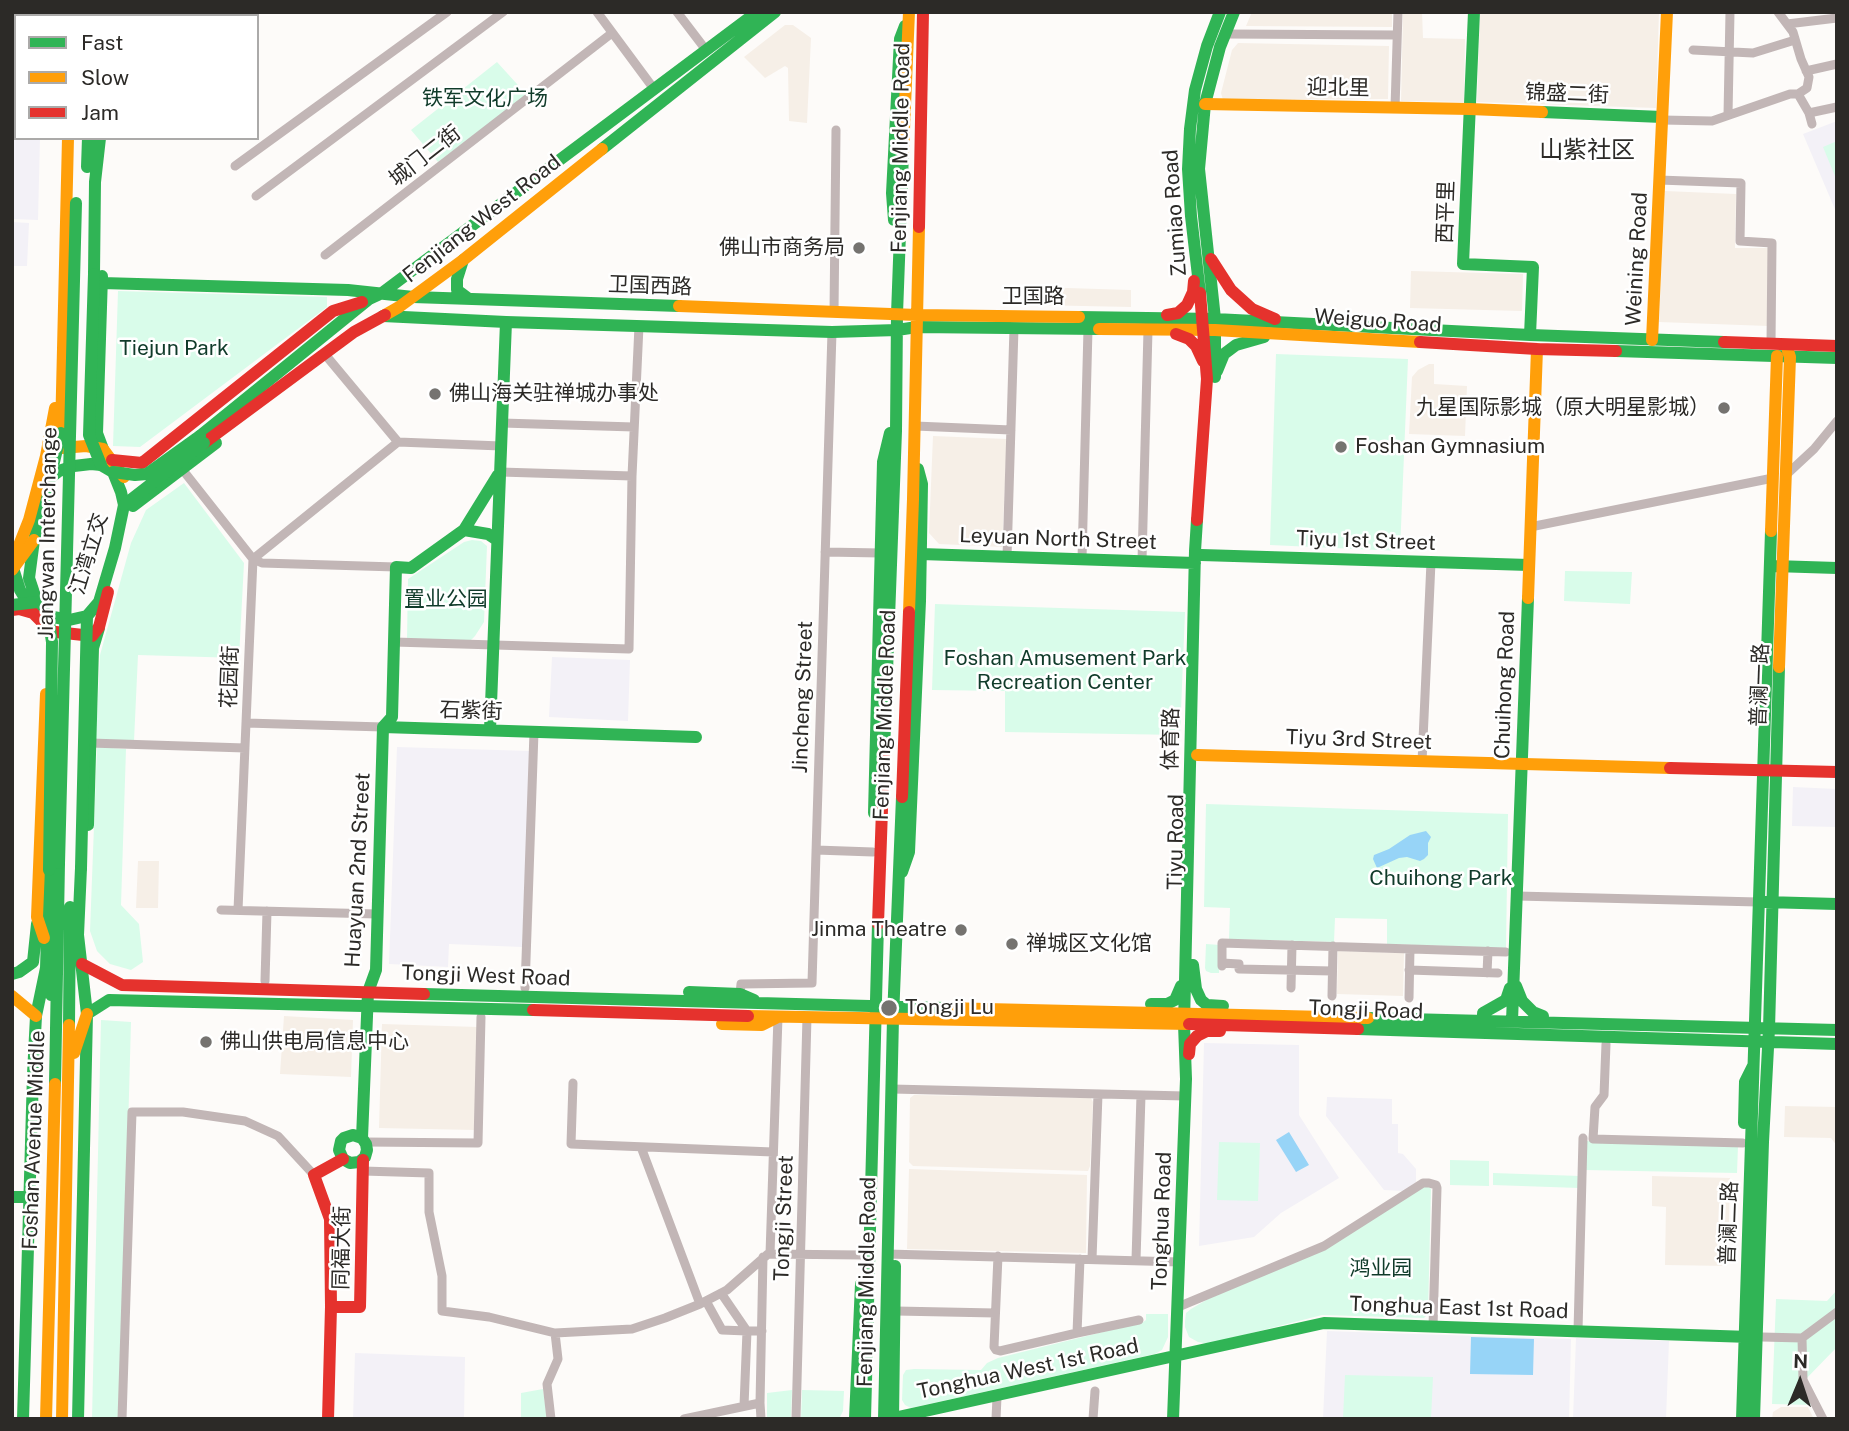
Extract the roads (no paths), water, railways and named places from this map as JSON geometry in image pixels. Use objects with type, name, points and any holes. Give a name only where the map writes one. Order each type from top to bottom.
[{"type":"main road","name":"Fenjiang West Road","points":[[202,440],[246,399],[369,299],[382,293],[757,12]]},
{"type":"main road","name":"Fenjiang West Road","points":[[202,440],[329,354],[354,332],[414,297],[775,12]]},
{"type":"main road","name":"Fenjiang Middle Road","points":[[884,1419],[891,1254],[890,1129],[915,426],[919,205],[926,154],[930,36],[925,12]]},
{"type":"main road","name":"Zumiao Road","points":[[1209,324],[1196,263],[1188,169],[1195,90],[1220,12]]},
{"type":"main road","name":"Zumiao Road","points":[[1209,324],[1208,251],[1199,169],[1205,104],[1234,12]]},
{"type":"main road","points":[[1469,109],[1474,12]]},
{"type":"main road","name":"Weining Road","points":[[1652,340],[1667,12]]},
{"type":"main road","name":"Fenjiang Middle Road","points":[[865,1419],[874,1012],[909,14]]},
{"type":"main road","name":"迎北里","points":[[1205,104],[1469,109]]},
{"type":"main road","name":"锦盛二街","points":[[1469,109],[1662,118]]},
{"type":"main road","name":"西平里","points":[[1469,109],[1464,264],[1532,267],[1530,335]]},
{"type":"main road","points":[[12,974],[33,962],[49,640],[35,607],[20,590],[12,566],[56,431],[66,276],[66,140]]},
{"type":"main road","points":[[66,140],[55,415],[56,431],[66,443],[76,444],[84,442],[93,432],[98,279],[95,182],[101,140]]},
{"type":"main road","points":[[76,140],[81,206]]},
{"type":"main road","points":[[65,867],[81,206],[88,140]]},
{"type":"main road","points":[[1208,251],[1214,267],[1231,290],[1252,309],[1281,328]]},
{"type":"main road","points":[[463,260],[457,289],[470,299]]},
{"type":"main road","points":[[1150,325],[1178,313],[1187,305],[1192,292],[1196,263]]},
{"type":"main road","points":[[98,279],[348,290],[369,299],[383,316]]},
{"type":"main road","name":"卫国西路","points":[[348,290],[414,297],[897,314],[917,321]]},
{"type":"main road","points":[[50,478],[59,471],[74,466],[142,463],[333,311],[369,299]]},
{"type":"main road","name":"卫国西路","points":[[383,316],[832,332],[897,330],[917,321]]},
{"type":"main road","points":[[128,506],[182,469],[329,354],[377,326],[401,317]]},
{"type":"main road","points":[[917,321],[1014,328],[1209,324],[1530,335],[1771,344],[1784,352],[1837,346]]},
{"type":"main road","name":"卫国路","points":[[917,321],[1150,325]]},
{"type":"main road","points":[[489,730],[506,322]]},
{"type":"main road","name":"体育路","points":[[1189,965],[1198,559],[1212,383],[1209,324]]},
{"type":"main road","points":[[1150,325],[1189,339],[1201,353],[1212,383]]},
{"type":"main road","points":[[1212,383],[1224,354],[1236,345],[1281,328]]},
{"type":"main road","name":"Weiguo Road","points":[[1281,328],[1537,349],[1784,352],[1837,358]]},
{"type":"main road","name":"Chuihong Road","points":[[1513,1021],[1537,349]]},
{"type":"main road","name":"普澜一路","points":[[1769,1035],[1773,902],[1770,769],[1784,352]]},
{"type":"main road","points":[[251,377],[271,378]]},
{"type":"main road","points":[[246,399],[251,377]]},
{"type":"main road","points":[[880,886],[873,866],[873,852],[883,462],[896,405]]},
{"type":"main road","name":"江湾立交","points":[[56,431],[50,478],[34,540],[29,578],[35,607],[48,615],[69,620],[87,616],[99,602],[128,506],[93,432]]},
{"type":"main road","points":[[93,432],[97,433],[109,466]]},
{"type":"main road","points":[[109,466],[135,475],[147,474],[202,440]]},
{"type":"main road","points":[[23,1419],[36,1016],[46,968],[47,947],[65,867],[89,646],[99,627],[128,506],[202,440]]},
{"type":"main road","points":[[46,456],[63,447],[86,446],[103,449]]},
{"type":"main road","points":[[898,886],[909,852],[921,554],[922,484],[914,453]]},
{"type":"main road","points":[[396,567],[411,568],[464,530],[500,472]]},
{"type":"main road","points":[[479,506],[498,511]]},
{"type":"main road","points":[[464,530],[488,534],[497,540]]},
{"type":"main road","points":[[12,566],[34,540]]},
{"type":"main road","name":"Leyuan North Street","points":[[921,554],[1142,561],[1198,559]]},
{"type":"main road","name":"Tiyu 1st Street","points":[[1198,559],[1529,565]]},
{"type":"main road","name":"Tiyu Road","points":[[1188,1019],[1197,755],[1198,559]]},
{"type":"main road","points":[[1776,566],[1837,568]]},
{"type":"main road","name":"Huayuan 2nd Street","points":[[367,1010],[369,988],[376,970],[383,727],[392,717],[396,567]]},
{"type":"main road","points":[[12,605],[35,607]]},
{"type":"main road","points":[[12,610],[35,607]]},
{"type":"main road","points":[[48,615],[65,867],[80,891]]},
{"type":"main road","points":[[78,1419],[87,1014],[78,935],[80,891],[87,862],[90,743],[87,616]]},
{"type":"main road","points":[[49,640],[92,636],[99,627]]},
{"type":"main road","points":[[49,640],[72,635],[79,637],[89,646]]},
{"type":"main road","name":"石紫街","points":[[383,727],[696,737]]},
{"type":"main road","name":"Tiyu 3rd Street","points":[[1197,755],[1837,772]]},
{"type":"main road","name":"普澜一路","points":[[1754,1035],[1758,902],[1770,769]]},
{"type":"main road","name":"Foshan Avenue Middle","points":[[46,1419],[57,1021],[65,867]]},
{"type":"main road","name":"Foshan Avenue Middle","points":[[62,1419],[69,1069],[65,867]]},
{"type":"main road","points":[[1758,902],[1837,904]]},
{"type":"main road","points":[[37,917],[47,947]]},
{"type":"main road","name":"Tongji West Road","points":[[82,964],[122,985],[369,988],[761,1003],[894,1013]]},
{"type":"main road","points":[[966,1009],[979,1001],[1167,1004],[1175,1000],[1189,965]]},
{"type":"main road","points":[[1189,965],[1201,1000],[1207,1005],[1225,1010],[1483,1013],[1506,1000],[1514,978]]},
{"type":"main road","points":[[46,968],[57,1021]]},
{"type":"main road","points":[[122,985],[133,977],[265,981],[369,988],[602,990],[740,994],[761,1003]]},
{"type":"main road","points":[[1514,978],[1522,1001],[1537,1019]]},
{"type":"main road","points":[[577,998],[602,990],[622,999]]},
{"type":"main road","points":[[12,996],[36,1016]]},
{"type":"main road","name":"Tongji West Road","points":[[87,1014],[109,1000],[367,1010],[778,1017],[874,1012]]},
{"type":"main road","points":[[118,1000],[130,1007],[367,1010],[481,1017],[762,1025],[778,1017]]},
{"type":"main road","points":[[217,1009],[231,1004],[245,1010]]},
{"type":"main road","points":[[1137,1030],[1154,1018],[1138,1004]]},
{"type":"main road","name":"Tongji Road","points":[[894,1013],[966,1009],[1154,1018],[1769,1035],[1796,1036],[1837,1044]]},
{"type":"main road","name":"同福大街","points":[[331,1307],[360,1307],[363,1165],[367,1150],[364,1140],[367,1010]]},
{"type":"main road","name":"Tongji Road","points":[[1188,1019],[1225,1010],[1495,1021],[1537,1019],[1730,1028],[1754,1035]]},
{"type":"main road","name":"Tongji Road","points":[[894,1013],[930,1019],[1154,1018]]},
{"type":"main road","points":[[1483,1013],[1495,1021]]},
{"type":"main road","points":[[69,1069],[87,1014]]},
{"type":"main road","points":[[930,1019],[936,1026],[1163,1030],[1174,1033],[1182,1044],[1186,1079]]},
{"type":"main road","name":"Tonghua Road","points":[[1173,1419],[1188,1019]]},
{"type":"main road","points":[[1796,1036],[1811,1022],[1837,1023]]},
{"type":"main road","points":[[1796,1036],[1837,1030]]},
{"type":"main road","points":[[1187,1044],[1207,1031],[1227,1031]]},
{"type":"main road","name":"普澜二路","points":[[1742,1419],[1750,1337],[1760,1063],[1754,1035]]},
{"type":"main road","name":"普澜二路","points":[[1760,1063],[1769,1035]]},
{"type":"main road","points":[[1796,1036],[1811,1051],[1837,1051]]},
{"type":"main road","points":[[1734,1419],[1750,1337],[1772,1082],[1760,1063],[1745,1082],[1743,1143],[1750,1337],[1759,1419]]},
{"type":"main road","points":[[855,1419],[865,1178],[872,1130]]},
{"type":"main road","points":[[363,1165],[346,1162],[339,1150],[341,1141],[349,1136],[364,1140]]},
{"type":"main road","points":[[314,1175],[343,1159]]},
{"type":"main road","name":"同福大街","points":[[314,1175],[330,1219],[328,1419]]},
{"type":"main road","points":[[12,1197],[31,1197]]},
{"type":"main road","points":[[891,1254],[895,1311],[892,1418]]},
{"type":"main road","name":"Tonghua East 1st Road","points":[[1175,1357],[1324,1323],[1750,1337]]},
{"type":"main road","name":"普澜二路","points":[[1750,1337],[1754,1419]]},
{"type":"main road","name":"Tonghua West 1st Road","points":[[892,1418],[1175,1357]]},
{"type":"street","points":[[235,166],[447,12]]},
{"type":"street","points":[[256,196],[503,12]]},
{"type":"street","points":[[597,12],[654,89]]},
{"type":"street","points":[[677,12],[706,50]]},
{"type":"street","points":[[1395,108],[1398,12]]},
{"type":"street","points":[[1728,116],[1730,12]]},
{"type":"street","points":[[1662,118],[1712,121],[1790,94],[1798,94],[1807,88],[1809,77],[1793,32],[1778,12]]},
{"type":"street","points":[[1787,24],[1837,18]]},
{"type":"street","name":"城门二街","points":[[325,255],[612,33]]},
{"type":"street","points":[[1225,34],[1397,35]]},
{"type":"street","points":[[1693,50],[1752,53],[1795,40]]},
{"type":"street","points":[[1806,71],[1837,64]]},
{"type":"street","points":[[1798,94],[1812,124]]},
{"type":"street","points":[[1809,113],[1837,107]]},
{"type":"street","points":[[834,312],[836,130]]},
{"type":"street","points":[[1660,180],[1741,183],[1740,241],[1772,243],[1771,344]]},
{"type":"street","points":[[1142,561],[1150,325]]},
{"type":"street","points":[[394,642],[629,649],[632,476],[639,326]]},
{"type":"street","points":[[1007,557],[1014,328]]},
{"type":"street","points":[[1082,559],[1088,328]]},
{"type":"street","name":"Jincheng Street","points":[[740,994],[741,984],[812,983],[832,332]]},
{"type":"street","points":[[329,354],[398,442]]},
{"type":"street","points":[[1530,527],[1779,476],[1814,449],[1837,422]]},
{"type":"street","points":[[502,423],[634,427]]},
{"type":"street","points":[[915,426],[1011,430]]},
{"type":"street","points":[[253,559],[398,442],[501,446]]},
{"type":"street","points":[[182,469],[253,559],[262,563],[396,567]]},
{"type":"street","points":[[500,472],[632,476]]},
{"type":"street","points":[[825,552],[881,554]]},
{"type":"street","name":"花园街","points":[[238,910],[253,559]]},
{"type":"street","points":[[1422,762],[1430,562]]},
{"type":"street","name":"石紫街","points":[[246,723],[383,727]]},
{"type":"street","points":[[525,988],[534,732]]},
{"type":"street","points":[[90,743],[245,748]]},
{"type":"street","points":[[816,850],[873,852]]},
{"type":"street","points":[[1517,896],[1758,902]]},
{"type":"street","points":[[221,910],[377,914]]},
{"type":"street","points":[[265,981],[267,911]]},
{"type":"street","points":[[1332,971],[1239,969],[1239,964],[1222,965],[1222,943],[1506,952]]},
{"type":"street","points":[[1291,988],[1292,945]]},
{"type":"street","points":[[1332,996],[1333,946]]},
{"type":"street","points":[[1409,998],[1410,949]]},
{"type":"street","points":[[1409,970],[1492,973],[1488,951]]},
{"type":"street","points":[[364,1140],[478,1143],[481,1017]]},
{"type":"street","points":[[761,1419],[762,1331],[778,1017]]},
{"type":"street","name":"Tongji Street","points":[[796,1419],[807,1017]]},
{"type":"street","points":[[1606,1044],[1604,1095],[1595,1107],[1593,1139],[1743,1143]]},
{"type":"street","points":[[573,1083],[571,1144],[773,1152]]},
{"type":"street","points":[[892,1089],[1185,1096]]},
{"type":"street","points":[[1092,1259],[1098,1094]]},
{"type":"street","points":[[1136,1260],[1141,1095]]},
{"type":"street","points":[[122,1419],[132,1112],[183,1112],[245,1121],[278,1136],[314,1175]]},
{"type":"street","points":[[1578,1331],[1583,1138]]},
{"type":"street","points":[[640,1147],[703,1303],[722,1330],[762,1331]]},
{"type":"street","points":[[363,1165],[429,1173],[429,1212],[442,1276],[442,1311],[489,1317],[555,1333],[632,1329],[665,1318],[727,1290],[767,1255],[862,1255]]},
{"type":"street","points":[[1178,1307],[1324,1246],[1423,1184],[1429,1183],[1437,1188],[1433,1327]]},
{"type":"street","points":[[891,1254],[1180,1262]]},
{"type":"street","points":[[998,1256],[994,1347],[1000,1351],[1139,1320]]},
{"type":"street","points":[[1077,1333],[1080,1259]]},
{"type":"street","points":[[721,1293],[747,1331],[744,1406]]},
{"type":"street","points":[[895,1311],[995,1313]]},
{"type":"street","points":[[1750,1337],[1802,1338],[1837,1312]]},
{"type":"street","points":[[551,1419],[547,1384],[558,1359],[555,1333]]},
{"type":"street","points":[[1802,1338],[1803,1380],[1823,1419]]},
{"type":"street","points":[[1093,1419],[1095,1391]]},
{"type":"street","points":[[996,1419],[997,1397]]},
{"type":"street","points":[[685,1419],[760,1404]]},
{"type":"water","points":[[1426,831],[1431,837],[1428,855],[1424,859],[1420,861],[1407,857],[1399,858],[1377,868],[1374,855],[1410,835]]},
{"type":"water","points":[[1289,1132],[1309,1165],[1296,1172],[1276,1140]]},
{"type":"water","points":[[1471,1337],[1534,1339],[1533,1375],[1470,1374]]},
{"type":"place","name":"佛山市商务局","points":[[859,248]]},
{"type":"place","name":"佛山海关驻禅城办事处","points":[[435,394]]},
{"type":"place","name":"九星国际影城（原大明星影城）","points":[[1724,408]]},
{"type":"place","name":"Foshan Gymnasium","points":[[1341,447]]},
{"type":"place","name":"Jinma Theatre","points":[[961,930]]},
{"type":"place","name":"禅城区文化馆","points":[[1012,944]]},
{"type":"place","name":"Tongji Lu","points":[[889,1008]]},
{"type":"place","name":"佛山供电局信息中心","points":[[206,1042]]},
{"type":"district","name":"山紫社区","points":[[1587,151]]},
{"type":"park label","name":"铁军文化广场","points":[[485,99]]},
{"type":"park label","name":"Tiejun Park","points":[[174,349]]},
{"type":"park label","name":"置业公园","points":[[446,600]]},
{"type":"park label","name":"Foshan Amusement Park Recreation Center","points":[[1065,671]]},
{"type":"park label","name":"Chuihong Park","points":[[1441,879]]},
{"type":"park label","name":"鸿业园","points":[[1381,1269]]}]
